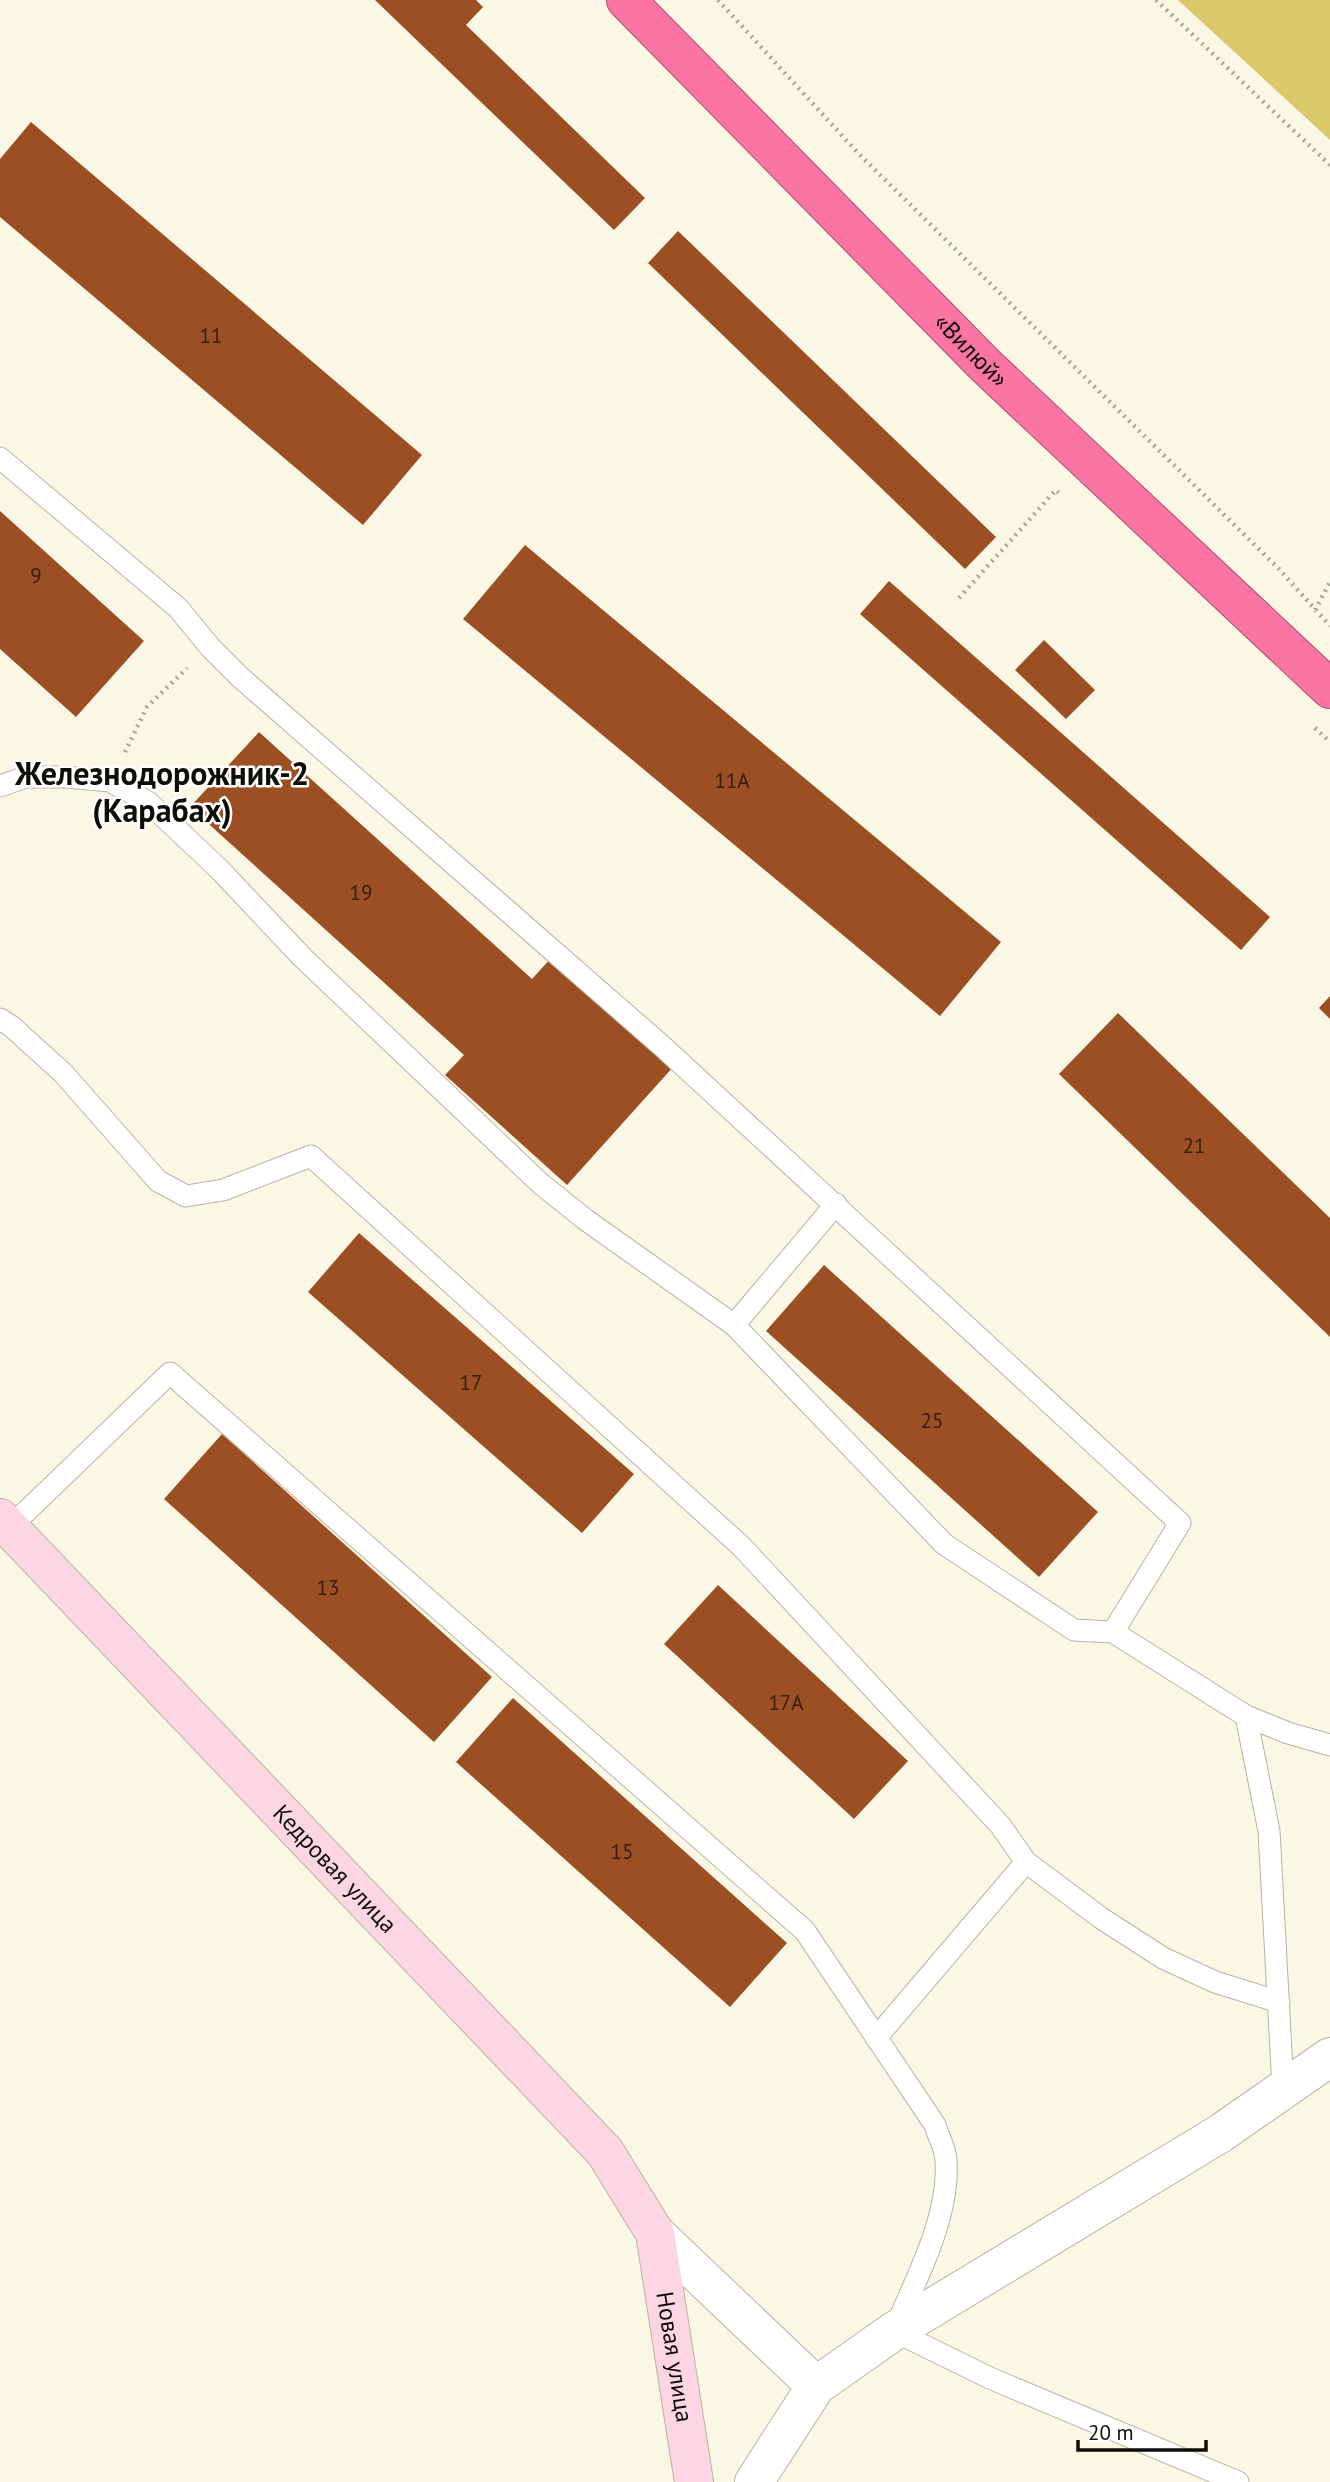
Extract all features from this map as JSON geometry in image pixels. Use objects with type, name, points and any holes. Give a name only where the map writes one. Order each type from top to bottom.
[{"type":"highway","name":"«Вилюй»","points":[[626,0],[985,365],[1330,689]]},
{"type":"street","name":"Кедровая улица","points":[[5,1523],[605,2152],[655,2233]]},
{"type":"street","points":[[754,2482],[816,2386],[894,2331],[1221,2133],[1330,2057]]},
{"type":"street","points":[[655,2233],[816,2386]]},
{"type":"street","name":"Новая улица","points":[[655,2233],[694,2482]]},
{"type":"lane","points":[[0,458],[178,608],[210,647],[241,678],[662,1046],[1180,1522],[1113,1632]]},
{"type":"lane","points":[[0,786],[26,777],[67,776],[110,781],[148,802],[220,870],[302,957],[541,1184],[586,1220],[734,1325],[944,1544],[1074,1630],[1113,1632],[1246,1716],[1288,1733],[1330,1745]]},
{"type":"lane","points":[[0,1019],[63,1073],[158,1181],[186,1196],[223,1190],[311,1156],[742,1547],[1000,1825],[1026,1862],[1101,1918],[1163,1958],[1215,1982],[1279,2002]]},
{"type":"lane","points":[[734,1325],[836,1204]]},
{"type":"lane","points":[[5,1523],[170,1373],[805,1931],[935,2125],[947,2160],[943,2199],[932,2241],[894,2331],[992,2379],[1238,2482]]},
{"type":"lane","points":[[1246,1716],[1269,1831],[1283,2088]]},
{"type":"lane","points":[[876,2038],[1026,1862]]},
{"type":"path","points":[[718,0],[858,153],[1269,559],[1330,626]]},
{"type":"path","points":[[1156,0],[1330,164]]},
{"type":"path","points":[[959,598],[1056,490],[1066,500]]},
{"type":"path","points":[[1315,610],[1330,582]]},
{"type":"path","points":[[110,781],[147,707],[210,647]]},
{"type":"path","points":[[1310,723],[1330,742]]},
{"type":"shaded area","points":[[1178,0],[1330,0],[1330,140]]},
{"type":"building","points":[[375,0],[476,0],[483,7],[466,25],[645,198],[614,230]]},
{"type":"building","points":[[31,122],[422,455],[363,525],[0,217],[0,159]]},
{"type":"building","points":[[678,231],[996,537],[965,569],[648,263]]},
{"type":"building","points":[[0,511],[144,641],[76,717],[0,649]]},
{"type":"building","points":[[525,545],[1001,942],[940,1016],[463,619]]},
{"type":"building","points":[[889,581],[1270,917],[1241,950],[860,614]]},
{"type":"building","points":[[1044,640],[1095,690],[1066,719],[1015,670]]},
{"type":"building","points":[[259,732],[532,979],[552,957],[674,1066],[567,1185],[445,1075],[464,1055],[190,807]]},
{"type":"building","points":[[1330,996],[1330,1019],[1319,1008]]},
{"type":"building","points":[[1118,1013],[1330,1218],[1330,1337],[1059,1074]]},
{"type":"building","points":[[359,1233],[634,1474],[582,1533],[308,1292]]},
{"type":"building","points":[[824,1265],[1098,1512],[1039,1577],[766,1331]]},
{"type":"building","points":[[222,1434],[492,1677],[434,1742],[164,1499]]},
{"type":"building","points":[[718,1585],[908,1761],[854,1819],[664,1644]]},
{"type":"building","points":[[513,1698],[787,1943],[730,2007],[456,1762]]},
{"type":"district","name":"Железнодорожник-2 (Карабах)","points":[[162,792]]}]
